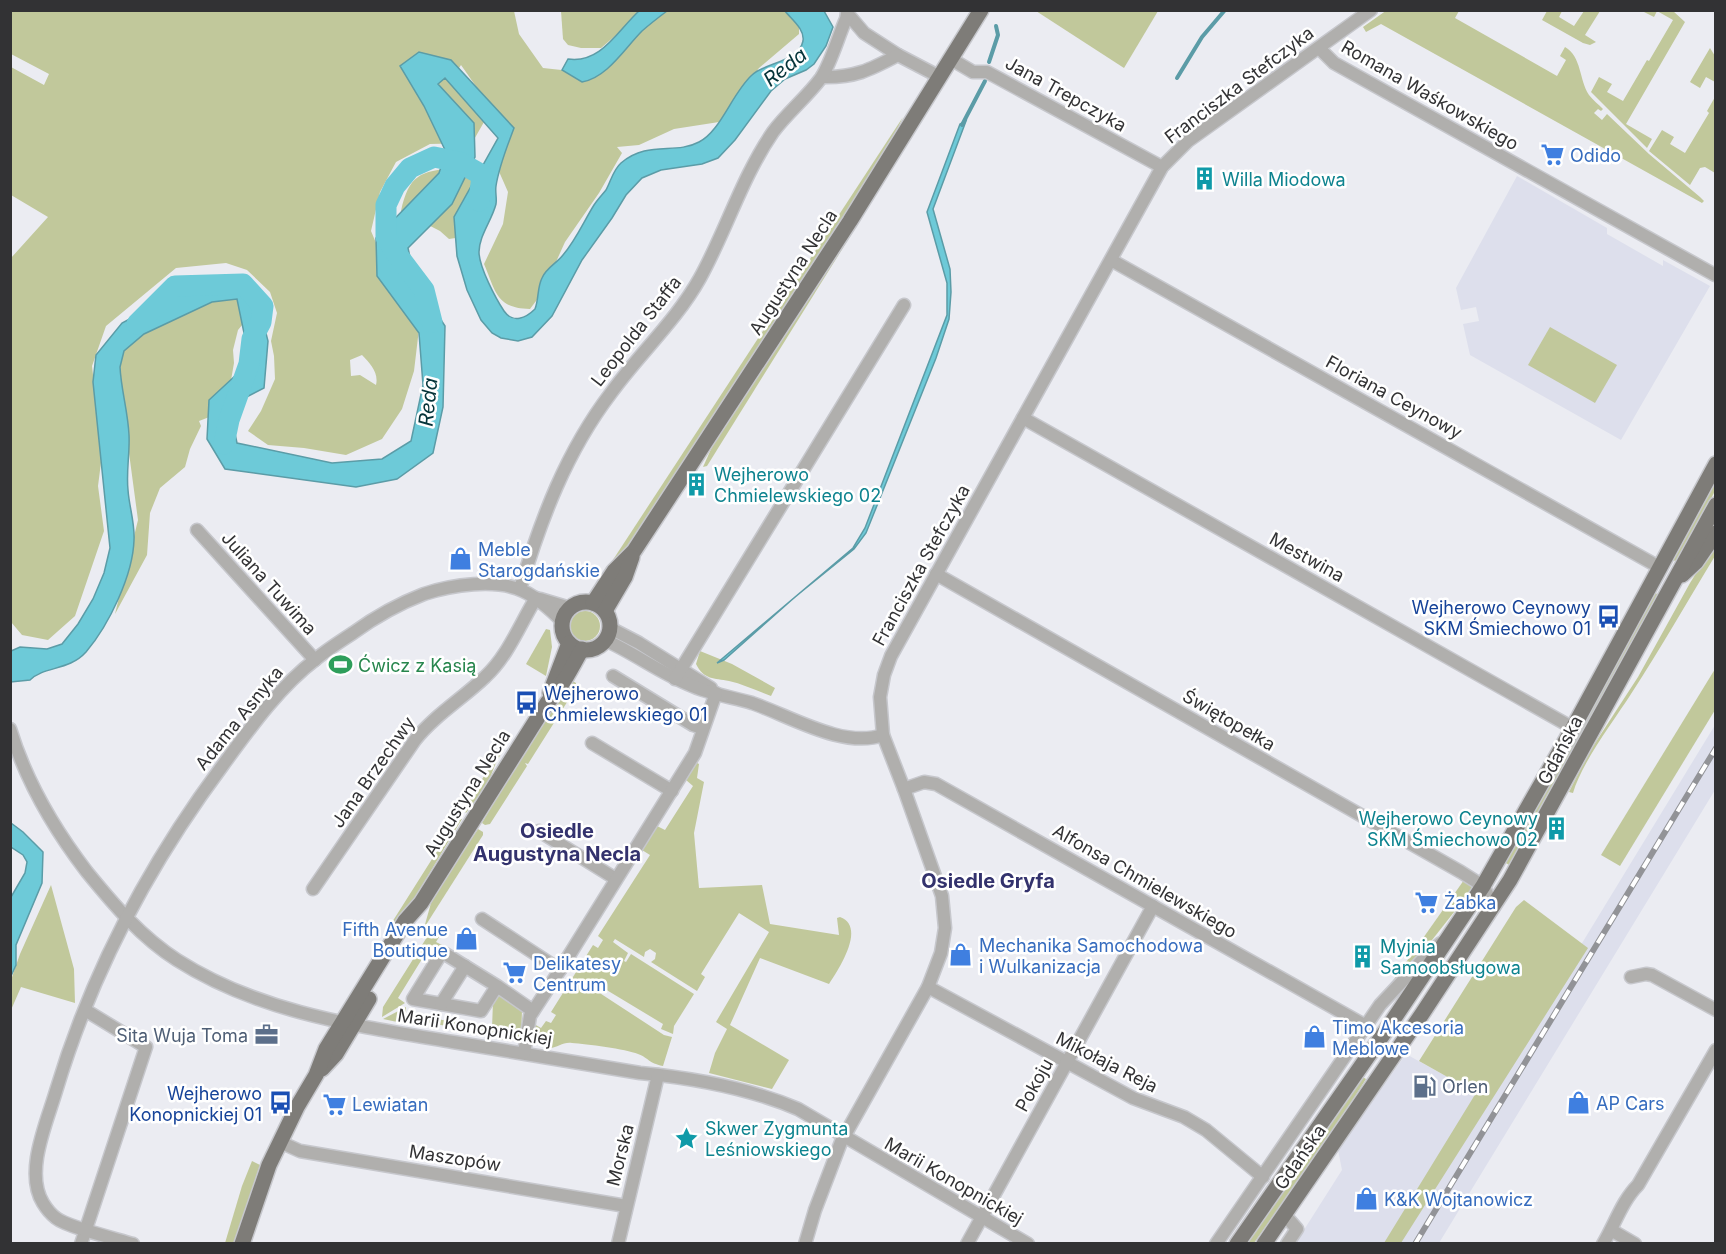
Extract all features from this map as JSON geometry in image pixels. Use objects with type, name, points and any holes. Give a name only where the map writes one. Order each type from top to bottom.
[{"type":"main road","name":"Augustyna Necla","points":[[599,607],[614,571],[634,551],[844,230],[981,10]]},
{"type":"main road","name":"Gdańska","points":[[1237,1244],[1483,886],[1573,728],[1716,464]]},
{"type":"main road","name":"Gdańska","points":[[1264,1244],[1494,907],[1540,828],[1716,505]]},
{"type":"main road","points":[[1673,583],[1696,562],[1716,533]]},
{"type":"main road","points":[[585,602],[599,607],[610,622],[607,634],[598,646],[591,649],[576,646],[564,636],[566,615],[585,602]]},
{"type":"main road","name":"Augustyna Necla","points":[[242,1244],[257,1196],[280,1142],[316,1075],[336,1054],[348,1024],[414,925],[421,903],[547,703],[576,646]]},
{"type":"street","name":"Franciszka Stefczyka","points":[[805,1244],[815,1210],[844,1137],[928,987],[941,953],[945,928],[942,896],[883,735],[880,697],[884,675],[891,656],[1162,167],[1188,141],[1371,10]]},
{"type":"street","name":"Leopolda Staffa","points":[[520,589],[553,491],[594,416],[682,307],[700,278],[756,160],[774,131],[822,77],[847,12],[864,33],[898,55],[940,77]]},
{"type":"street","name":"Romana Waśkowskiego","points":[[1319,48],[1334,63],[1715,274]]},
{"type":"street","points":[[822,77],[844,78],[867,72],[898,55]]},
{"type":"street","name":"Jana Trepczyka","points":[[951,59],[973,72],[987,72],[1162,167]]},
{"type":"street","name":"Floriana Ceynowy","points":[[1111,260],[1659,567]]},
{"type":"street","points":[[678,674],[904,305]]},
{"type":"street","name":"Mestwina","points":[[1023,418],[1573,728]]},
{"type":"street","name":"Juliana Tuwima","points":[[196,530],[315,660]]},
{"type":"street","name":"Świętopełka","points":[[936,574],[1483,886]]},
{"type":"street","name":"Adama Asnyka","points":[[133,1244],[57,1219],[43,1203],[37,1185],[36,1157],[68,1050],[126,919],[164,849],[215,774],[247,731],[285,688],[315,660],[377,616],[408,600],[441,588],[496,585],[520,589],[566,615]]},
{"type":"street","name":"Jana Brzechwy","points":[[313,890],[415,740],[428,724],[486,676],[502,657],[536,598]]},
{"type":"street","points":[[607,634],[635,654],[678,674],[693,687],[789,717],[828,733],[862,739],[883,735]]},
{"type":"street","points":[[613,676],[693,725],[702,728]]},
{"type":"street","points":[[524,1053],[528,1023],[533,1011],[695,753],[716,693]]},
{"type":"street","name":"Marii Konopnickiej","points":[[10,729],[27,774],[63,841],[126,919],[176,959],[219,983],[272,1005],[348,1024],[718,1085],[772,1099],[798,1109],[1028,1244]]},
{"type":"street","points":[[592,743],[672,791]]},
{"type":"street","name":"Alfonsa Chmielewskiego","points":[[904,789],[924,782],[936,784],[1366,1026]]},
{"type":"street","points":[[538,831],[616,879]]},
{"type":"street","points":[[1483,886],[1494,907]]},
{"type":"street","name":"Pokoju","points":[[967,1244],[1153,906]]},
{"type":"street","points":[[482,919],[560,970]]},
{"type":"street","name":"Gdańska","points":[[1216,1244],[1366,1026],[1395,988],[1453,932]]},
{"type":"street","points":[[497,986],[481,1011],[413,999],[442,952],[497,986],[533,1011]]},
{"type":"street","points":[[441,1004],[465,966]]},
{"type":"street","points":[[1631,977],[1652,975],[1716,1010]]},
{"type":"street","name":"Mikołaja Reja","points":[[928,987],[1133,1098],[1197,1124],[1263,1177]]},
{"type":"street","points":[[81,1244],[146,1047],[85,1011]]},
{"type":"street","points":[[1603,1244],[1630,1192],[1638,1185],[1716,1050]]},
{"type":"street","name":"Morska","points":[[618,1244],[658,1075]]},
{"type":"street","name":"Maszopów","points":[[280,1142],[300,1151],[626,1206]]},
{"type":"street","points":[[1284,1214],[1297,1230],[1287,1244]]},
{"type":"street","points":[[1611,1230],[1635,1244]]},
{"type":"shaded area","points":[[1517,176],[1607,228],[1607,234],[1663,266],[1663,260],[1710,286],[1621,440],[1470,355],[1463,324],[1479,321],[1476,307],[1461,310],[1456,288]]},
{"type":"shaded area","points":[[1715,725],[1715,790],[1439,1243],[1295,1244],[1342,1170],[1338,1150],[1406,1054],[1487,1099]]},
{"type":"green space","points":[[1387,10],[1459,11],[1455,18],[1557,76],[1566,60],[1560,56],[1565,47],[1575,57],[1589,95],[1603,109],[1601,111],[1598,109],[1594,113],[1602,120],[1607,114],[1704,201],[1702,203],[1381,24],[1366,32],[1363,27]]},
{"type":"green space","points":[[11,11],[514,11],[519,34],[543,68],[580,72],[662,11],[796,11],[799,15],[799,34],[759,68],[719,122],[674,129],[639,145],[617,147],[622,153],[599,193],[565,242],[542,293],[530,309],[519,308],[504,302],[495,290],[484,264],[503,224],[508,192],[497,167],[508,132],[461,65],[455,74],[484,122],[472,143],[430,144],[396,162],[380,192],[371,231],[384,262],[419,329],[414,371],[402,409],[382,439],[346,455],[268,445],[248,431],[261,411],[275,379],[271,341],[277,313],[270,292],[247,270],[226,263],[176,268],[106,326],[92,366],[102,455],[98,486],[104,531],[75,616],[48,640],[22,635],[11,622],[11,258],[48,217],[11,195],[11,67],[44,85],[49,74],[11,54]],"holes":[[[362,355],[375,372],[376,385],[360,375],[351,376],[350,360]]]},
{"type":"green space","points":[[561,11],[644,11],[601,48],[581,48],[568,45],[563,39]]},
{"type":"green space","points":[[1036,11],[1158,11],[1124,68]]},
{"type":"green space","points":[[1547,11],[1562,11],[1559,17],[1574,26],[1584,11],[1600,11],[1585,35],[1596,42],[1590,45],[1583,43],[1542,20]]},
{"type":"green space","points":[[1642,11],[1657,11],[1654,17]]},
{"type":"green space","points":[[1657,11],[1673,11],[1685,22],[1626,124],[1652,139],[1647,148],[1591,92],[1599,77],[1612,84],[1607,92],[1623,101],[1673,20]]},
{"type":"green space","points":[[1710,48],[1715,56],[1715,82],[1706,77],[1700,88],[1690,82]]},
{"type":"green space","points":[[1715,97],[1715,173],[1705,167],[1700,168],[1690,185],[1649,151],[1662,130],[1674,137],[1670,144],[1685,153],[1709,113],[1707,111]]},
{"type":"green space","points":[[903,117],[890,144],[851,206],[633,540],[611,568],[605,572]]},
{"type":"green space","points":[[455,168],[473,179],[483,189],[468,236],[449,239],[440,231],[401,211],[412,182],[418,177],[433,171]]},
{"type":"green space","points":[[855,226],[707,466],[703,467],[716,438]]},
{"type":"green space","points":[[232,294],[245,303],[247,319],[238,330],[233,350],[234,363],[230,386],[212,416],[199,421],[201,426],[190,449],[185,467],[160,488],[150,513],[147,555],[115,614],[138,520],[118,371],[122,341],[132,329]]},
{"type":"green space","points":[[1550,327],[1617,365],[1595,403],[1528,365]]},
{"type":"green space","points":[[1715,474],[1715,491],[1680,557],[1675,561],[1672,559]]},
{"type":"green space","points":[[1715,543],[1715,556],[1653,660],[1583,768],[1573,793],[1569,792],[1588,754],[1638,677]]},
{"type":"green space","points":[[1654,592],[1657,594],[1657,599],[1511,866],[1504,862]]},
{"type":"green space","points":[[585,611],[596,615],[600,626],[596,637],[585,641],[574,637],[570,626],[574,615]]},
{"type":"green space","points":[[546,629],[550,630],[552,647],[546,676],[526,664]]},
{"type":"green space","points":[[700,651],[732,664],[775,688],[771,696],[740,684],[706,676],[696,664]]},
{"type":"green space","points":[[1715,669],[1715,710],[1620,866],[1601,855]]},
{"type":"green space","points":[[571,680],[576,683],[576,688],[528,764],[525,763],[527,766],[490,824],[485,825],[482,823],[503,786]]},
{"type":"green space","points":[[504,748],[488,783],[466,813],[463,809]]},
{"type":"green space","points":[[697,763],[699,764],[697,778],[704,782],[694,833],[699,888],[762,885],[770,924],[839,935],[837,918],[840,917],[848,922],[851,930],[851,939],[844,959],[829,984],[760,958],[730,1025],[789,1060],[772,1089],[709,1073],[715,1053],[727,1029],[716,1022],[769,932],[739,913],[701,974],[705,977],[697,991],[651,962],[655,959],[656,953],[650,949],[645,952],[644,957],[615,939],[613,942],[628,953],[624,961],[626,962],[631,954],[694,994],[674,1026],[673,1034],[661,1029],[663,1024],[595,983],[592,988],[664,1035],[672,1037],[663,1066],[625,1050],[567,1043],[548,1048],[537,1043],[537,1038],[532,1037],[534,1024],[541,1028],[546,1021],[551,1023],[556,1015],[551,1012],[593,945],[598,948],[603,940],[598,936],[650,855],[642,850],[657,826],[665,830],[693,786],[686,780]]},
{"type":"green space","points":[[458,818],[462,819],[399,924],[390,931],[389,927]]},
{"type":"green space","points":[[478,829],[483,832],[483,835],[424,928],[437,890]]},
{"type":"green space","points":[[1464,880],[1473,888],[1421,954],[1390,985]]},
{"type":"green space","points":[[51,885],[74,969],[75,1003],[21,987],[11,1010],[11,980]]},
{"type":"green space","points":[[1524,900],[1588,948],[1401,1243],[1384,1243],[1476,1093],[1419,1061],[1516,907]]},
{"type":"green space","points":[[434,926],[441,931],[436,942],[442,945],[438,950],[430,946],[398,998],[405,1003],[382,1017],[383,1007]]},
{"type":"green space","points":[[499,996],[503,996],[522,1008],[521,1038],[512,1041],[499,1039],[500,1034],[408,1020],[407,1024],[383,1019],[406,1007],[406,1014],[492,1028],[493,1002]]},
{"type":"green space","points":[[1361,1076],[1366,1079],[1311,1162],[1254,1243],[1244,1244]]},
{"type":"green space","points":[[252,1161],[260,1165],[234,1243],[225,1243],[242,1186]]},
{"type":"water","points":[[639,11],[667,11],[642,31],[600,75],[582,82],[562,70],[568,59],[580,59],[599,51]]},
{"type":"water","points":[[785,11],[824,11],[833,27],[826,46],[814,64],[785,79],[771,91],[735,140],[718,158],[702,164],[661,170],[642,178],[626,195],[582,260],[552,316],[532,337],[518,341],[501,338],[492,333],[481,320],[467,290],[457,256],[454,217],[498,138],[445,78],[438,84],[474,123],[475,157],[452,204],[408,248],[415,280],[445,326],[443,407],[433,453],[397,479],[356,487],[225,469],[207,439],[209,400],[250,362],[237,299],[212,302],[144,334],[124,351],[120,367],[128,426],[128,483],[134,534],[133,554],[124,584],[111,614],[86,652],[65,666],[42,672],[30,680],[11,682],[11,651],[20,647],[47,649],[62,644],[78,624],[93,599],[104,573],[110,548],[93,382],[96,355],[122,323],[172,296],[227,276],[255,290],[268,341],[264,388],[229,406],[237,443],[332,463],[382,459],[411,441],[423,385],[419,333],[377,276],[376,238],[439,173],[446,152],[424,106],[400,66],[419,52],[451,60],[514,128],[499,171],[496,204],[481,240],[479,252],[485,274],[504,311],[511,317],[520,318],[535,309],[539,286],[544,274],[561,258],[572,243],[621,163],[641,152],[690,146],[707,137],[752,75],[788,58],[800,48],[803,41],[802,32]]},
{"type":"water","points":[[966,121],[933,209],[950,269],[951,292],[949,319],[936,358],[866,533],[854,549],[796,596],[853,548],[865,528],[947,315],[947,283],[927,212],[960,124]]},
{"type":"water","points":[[794,598],[724,660],[717,663]]},
{"type":"water","points":[[11,823],[43,852],[42,883],[16,945],[16,965],[11,976],[11,897],[25,873],[27,862],[23,855],[11,847]]},
{"type":"waterway","points":[[1177,78],[1202,37],[1225,10]]},
{"type":"waterway","points":[[989,62],[998,35],[996,26]]},
{"type":"waterway","points":[[962,125],[985,81]]},
{"type":"waterway","name":"Reda","points":[[432,322],[424,290],[386,237],[386,205],[395,186],[410,168],[434,157],[459,162],[482,175],[479,201]]},
{"type":"waterway","name":"Reda","points":[[137,324],[175,286],[243,284],[263,306],[261,322],[252,339],[249,364],[229,420],[224,444]]},
{"type":"railway","points":[[1415,1244],[1716,748]]},
{"type":"place","name":"Odido","points":[[1552,155]]},
{"type":"place","name":"Willa Miodowa","points":[[1204,179]]},
{"type":"place","name":"Wejherowo Chmielewskiego 02","points":[[696,484]]},
{"type":"place","name":"Meble Starogdańskie","points":[[460,559]]},
{"type":"place","name":"Wejherowo Ceynowy SKM Śmiechowo 01","points":[[1609,617]]},
{"type":"place","name":"Ćwicz z Kasią","points":[[340,665]]},
{"type":"place","name":"Wejherowo Chmielewskiego 01","points":[[526,703]]},
{"type":"place","name":"Wejherowo Ceynowy SKM Śmiechowo 02","points":[[1556,828]]},
{"type":"place","name":"Żabka","points":[[1426,902]]},
{"type":"place","name":"Fifth Avenue Boutique","points":[[466,939]]},
{"type":"place","name":"Mechanika Samochodowa i Wulkanizacja","points":[[961,955]]},
{"type":"place","name":"Myjnia Samoobsługowa","points":[[1362,956]]},
{"type":"place","name":"Delikatesy Centrum","points":[[515,973]]},
{"type":"place","name":"Sita Wuja Toma","points":[[266,1035]]},
{"type":"place","name":"Timo Akcesoria Meblowe","points":[[1314,1037]]},
{"type":"place","name":"Orlen","points":[[1424,1086]]},
{"type":"place","name":"Wejherowo Konopnickiej 01","points":[[280,1103]]},
{"type":"place","name":"AP Cars","points":[[1578,1103]]},
{"type":"place","name":"Lewiatan","points":[[334,1104]]},
{"type":"place","name":"Skwer Zygmunta Leśniowskiego","points":[[687,1138]]},
{"type":"place","name":"K&K Wojtanowicz","points":[[1366,1199]]},
{"type":"district","name":"Osiedle Augustyna Necla","points":[[557,842]]},
{"type":"district","name":"Osiedle Gryfa","points":[[988,881]]}]
